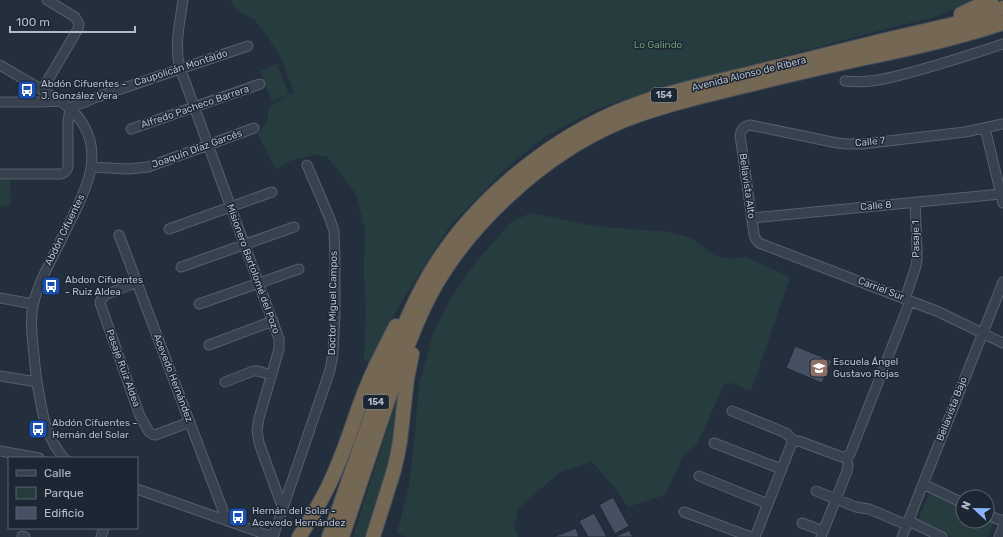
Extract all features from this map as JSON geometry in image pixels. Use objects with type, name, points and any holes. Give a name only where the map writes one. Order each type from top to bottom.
[{"type":"highway","points":[[899,37],[950,18],[991,0]]},
{"type":"highway","name":"Avenida Alonso de Ribera","points":[[330,537],[390,362],[410,313],[432,270],[464,226],[481,207],[495,193],[537,158],[593,123],[629,107],[668,94],[952,24],[1003,8]]},
{"type":"highway","name":"Avenida Alonso de Ribera","points":[[342,537],[397,374],[421,313],[439,280],[450,262],[475,231],[499,205],[553,159],[601,131],[634,116],[670,105],[722,91],[939,42],[988,28],[1003,22]]},
{"type":"highway","points":[[988,28],[1003,26]]},
{"type":"highway","points":[[299,537],[330,482],[345,448],[363,394],[402,312],[432,270]]},
{"type":"highway","points":[[373,537],[397,457],[411,357],[421,313]]},
{"type":"street","points":[[42,90],[79,27],[75,17],[49,0]]},
{"type":"street","name":"Misionero Bartolomé del Pozo","points":[[183,0],[178,44],[180,68],[279,340],[279,349],[257,424],[257,437],[283,509]]},
{"type":"street","points":[[845,81],[876,81],[949,61],[1003,44]]},
{"type":"street","name":"Caupolicán Montaldo","points":[[70,108],[98,96],[248,46]]},
{"type":"street","name":"Abdón Cifuentes","points":[[0,65],[70,108],[80,118],[90,138],[92,146],[92,166],[84,192],[42,276],[33,304],[32,336],[43,419],[52,441],[63,457]]},
{"type":"street","name":"Alfredo Pacheco Barrera","points":[[131,129],[260,84]]},
{"type":"street","points":[[0,102],[60,101]]},
{"type":"street","points":[[0,174],[61,174],[65,172],[68,167],[68,122],[70,108]]},
{"type":"street","name":"Calle 7","points":[[741,131],[742,128],[747,125],[753,125],[832,142],[855,144],[950,134],[1003,124]]},
{"type":"street","name":"Joaquín Díaz Garcés","points":[[92,166],[127,169],[155,165],[254,128]]},
{"type":"street","points":[[985,128],[1002,199]]},
{"type":"street","name":"Bellavista Alto","points":[[741,131],[741,141],[754,234],[757,240]]},
{"type":"street","name":"Doctor Miguel Campos","points":[[283,509],[328,379],[334,346],[334,231],[307,165]]},
{"type":"street","points":[[169,229],[272,192]]},
{"type":"street","name":"Calle 8","points":[[752,218],[915,202],[1002,199]]},
{"type":"street","name":"Pasaje 1","points":[[822,534],[848,468],[847,457],[850,454],[907,300],[916,266],[918,248],[915,202]]},
{"type":"street","points":[[181,267],[294,227]]},
{"type":"street","name":"Acevedo Hernández","points":[[119,235],[227,521]]},
{"type":"street","name":"Carriel Sur","points":[[757,240],[762,244],[944,314],[1003,343]]},
{"type":"street","points":[[199,304],[300,269]]},
{"type":"street","name":"Pasaje Ruiz Aldea","points":[[137,282],[105,295],[100,303],[136,403],[146,428],[152,434],[155,435],[190,422]]},
{"type":"street","name":"Bellavista Bajo","points":[[902,537],[1003,282]]},
{"type":"street","points":[[0,298],[33,304]]},
{"type":"street","points":[[209,344],[273,322]]},
{"type":"street","points":[[225,382],[253,371],[272,374]]},
{"type":"street","points":[[0,376],[37,382]]},
{"type":"street","points":[[732,411],[786,433],[794,442]]},
{"type":"street","points":[[755,537],[781,469],[791,445],[794,442],[799,441],[842,457],[847,457]]},
{"type":"street","points":[[714,443],[781,469]]},
{"type":"street","points":[[0,451],[34,457]]},
{"type":"street","points":[[699,476],[768,504]]},
{"type":"street","points":[[923,484],[955,499]]},
{"type":"street","points":[[138,489],[273,537],[283,509]]},
{"type":"street","points":[[816,491],[856,507],[869,509],[908,523],[942,537]]},
{"type":"street","points":[[684,512],[751,537]]},
{"type":"street","points":[[802,523],[822,534]]},
{"type":"street","points":[[999,537],[1003,527]]},
{"type":"green space","name":"Lo Galindo","points":[[230,0],[979,0],[931,18],[619,101],[591,112],[545,137],[507,167],[449,227],[397,310],[369,364],[364,358],[366,313],[364,269],[365,230],[356,194],[327,156],[314,155],[290,161],[276,170],[258,135],[268,120],[269,107],[288,95],[272,101],[260,71],[277,64],[289,95],[294,92],[281,58],[267,36],[255,20],[236,10]]},
{"type":"green space","points":[[0,180],[10,180],[11,205],[0,206]]},
{"type":"green space","points":[[530,213],[594,226],[670,232],[691,238],[714,255],[730,259],[745,257],[790,277],[751,391],[731,383],[725,383],[697,444],[683,456],[665,495],[628,507],[615,488],[592,462],[560,472],[519,508],[514,526],[518,537],[407,537],[397,533],[409,486],[419,384],[434,331],[452,296],[476,262],[510,223]]},
{"type":"green space","points":[[400,388],[397,443],[368,537],[353,537]]},
{"type":"green space","points":[[930,492],[955,504],[955,529],[991,529],[987,537],[952,537],[918,520]]},
{"type":"building","points":[[795,346],[832,361],[822,383],[786,368]]},
{"type":"building","points":[[613,497],[629,526],[615,534],[599,505]]},
{"type":"building","points":[[594,513],[607,537],[588,537],[579,521]]},
{"type":"building","points":[[576,528],[579,537],[553,537]]},
{"type":"building","points":[[629,530],[633,537],[615,537]]},
{"type":"place","name":"Abdón Cifuentes - J. González Vera","points":[[27,90]]},
{"type":"place","name":"Abdon Cifuentes - Ruiz Aldea","points":[[51,286]]},
{"type":"place","name":"Escuela Ángel Gustavo Rojas","points":[[819,368]]},
{"type":"place","name":"Abdón Cifuentes - Hernán del Solar","points":[[38,429]]},
{"type":"place","name":"Hernán del Solar - Acevedo Hernández","points":[[238,517]]}]
